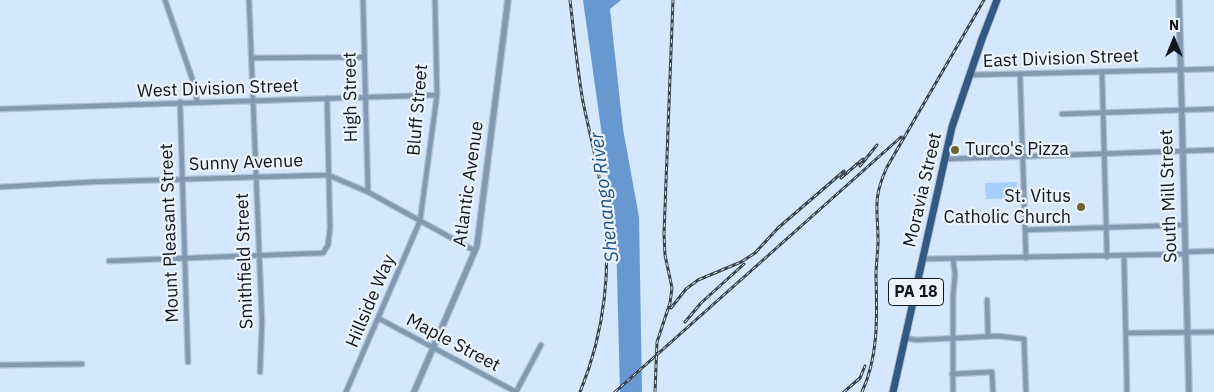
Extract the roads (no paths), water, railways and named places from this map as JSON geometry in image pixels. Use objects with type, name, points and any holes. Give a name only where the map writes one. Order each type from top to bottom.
[{"type":"main road","name":"Moravia Street","points":[[893,392],[955,116],[998,0]]},
{"type":"street","points":[[165,0],[195,87],[197,102]]},
{"type":"street","name":"Smithfield Street","points":[[249,0],[262,322],[260,372]]},
{"type":"street","name":"High Street","points":[[362,0],[368,192]]},
{"type":"street","name":"Bluff Street","points":[[420,221],[437,95],[434,0]]},
{"type":"street","name":"Atlantic Avenue","points":[[414,392],[475,251],[484,200],[508,0]]},
{"type":"street","name":"South Mill Street","points":[[1179,0],[1189,392]]},
{"type":"street","points":[[252,58],[364,57]]},
{"type":"street","name":"East Division Street","points":[[969,75],[1214,68]]},
{"type":"street","points":[[1102,72],[1107,257]]},
{"type":"street","points":[[1020,74],[1026,258]]},
{"type":"street","name":"West Division Street","points":[[0,110],[180,102],[254,102],[437,95]]},
{"type":"street","points":[[109,261],[320,254],[325,251],[330,228],[326,98]]},
{"type":"street","name":"Mount Pleasant Street","points":[[180,102],[188,362]]},
{"type":"street","points":[[1062,114],[1214,109]]},
{"type":"street","points":[[945,159],[1214,150]]},
{"type":"street","name":"Sunny Avenue","points":[[0,187],[328,175],[368,192],[475,251]]},
{"type":"street","name":"Hillside Way","points":[[346,392],[420,221]]},
{"type":"street","points":[[1025,230],[1185,225]]},
{"type":"street","points":[[923,259],[1107,257],[1214,251]]},
{"type":"street","points":[[1124,256],[1127,392]]},
{"type":"street","points":[[953,259],[955,274],[952,338],[953,392]]},
{"type":"street","points":[[987,300],[988,336]]},
{"type":"street","name":"Maple Street","points":[[378,318],[516,392]]},
{"type":"street","points":[[1126,333],[1214,332]]},
{"type":"street","points":[[905,338],[988,336],[1024,340],[1026,392]]},
{"type":"street","points":[[516,392],[541,345]]},
{"type":"street","points":[[0,365],[82,364]]},
{"type":"street","points":[[952,374],[992,372],[993,392]]},
{"type":"railway","points":[[570,0],[583,102],[601,189],[607,250],[601,322],[589,369],[580,392]]},
{"type":"railway","points":[[655,392],[657,342],[670,303],[672,288],[665,255],[664,234],[673,0]]},
{"type":"railway","points":[[862,392],[872,364],[876,335],[877,204],[882,178],[984,0]]},
{"type":"railway","points":[[615,392],[901,137]]},
{"type":"railway","points":[[860,166],[877,145]]},
{"type":"railway","points":[[841,178],[863,159]]},
{"type":"railway","points":[[671,308],[686,289],[698,280],[741,262],[755,253],[778,228],[844,171]]},
{"type":"railway","points":[[685,322],[701,303],[744,264]]},
{"type":"railway","points":[[844,392],[860,378],[865,366]]},
{"type":"place","name":"Turco's Pizza","points":[[955,150]]},
{"type":"place","name":"St. Vitus Catholic Church","points":[[1081,207]]},
{"type":"water label","name":"Shenango River","points":[[605,197]]}]
